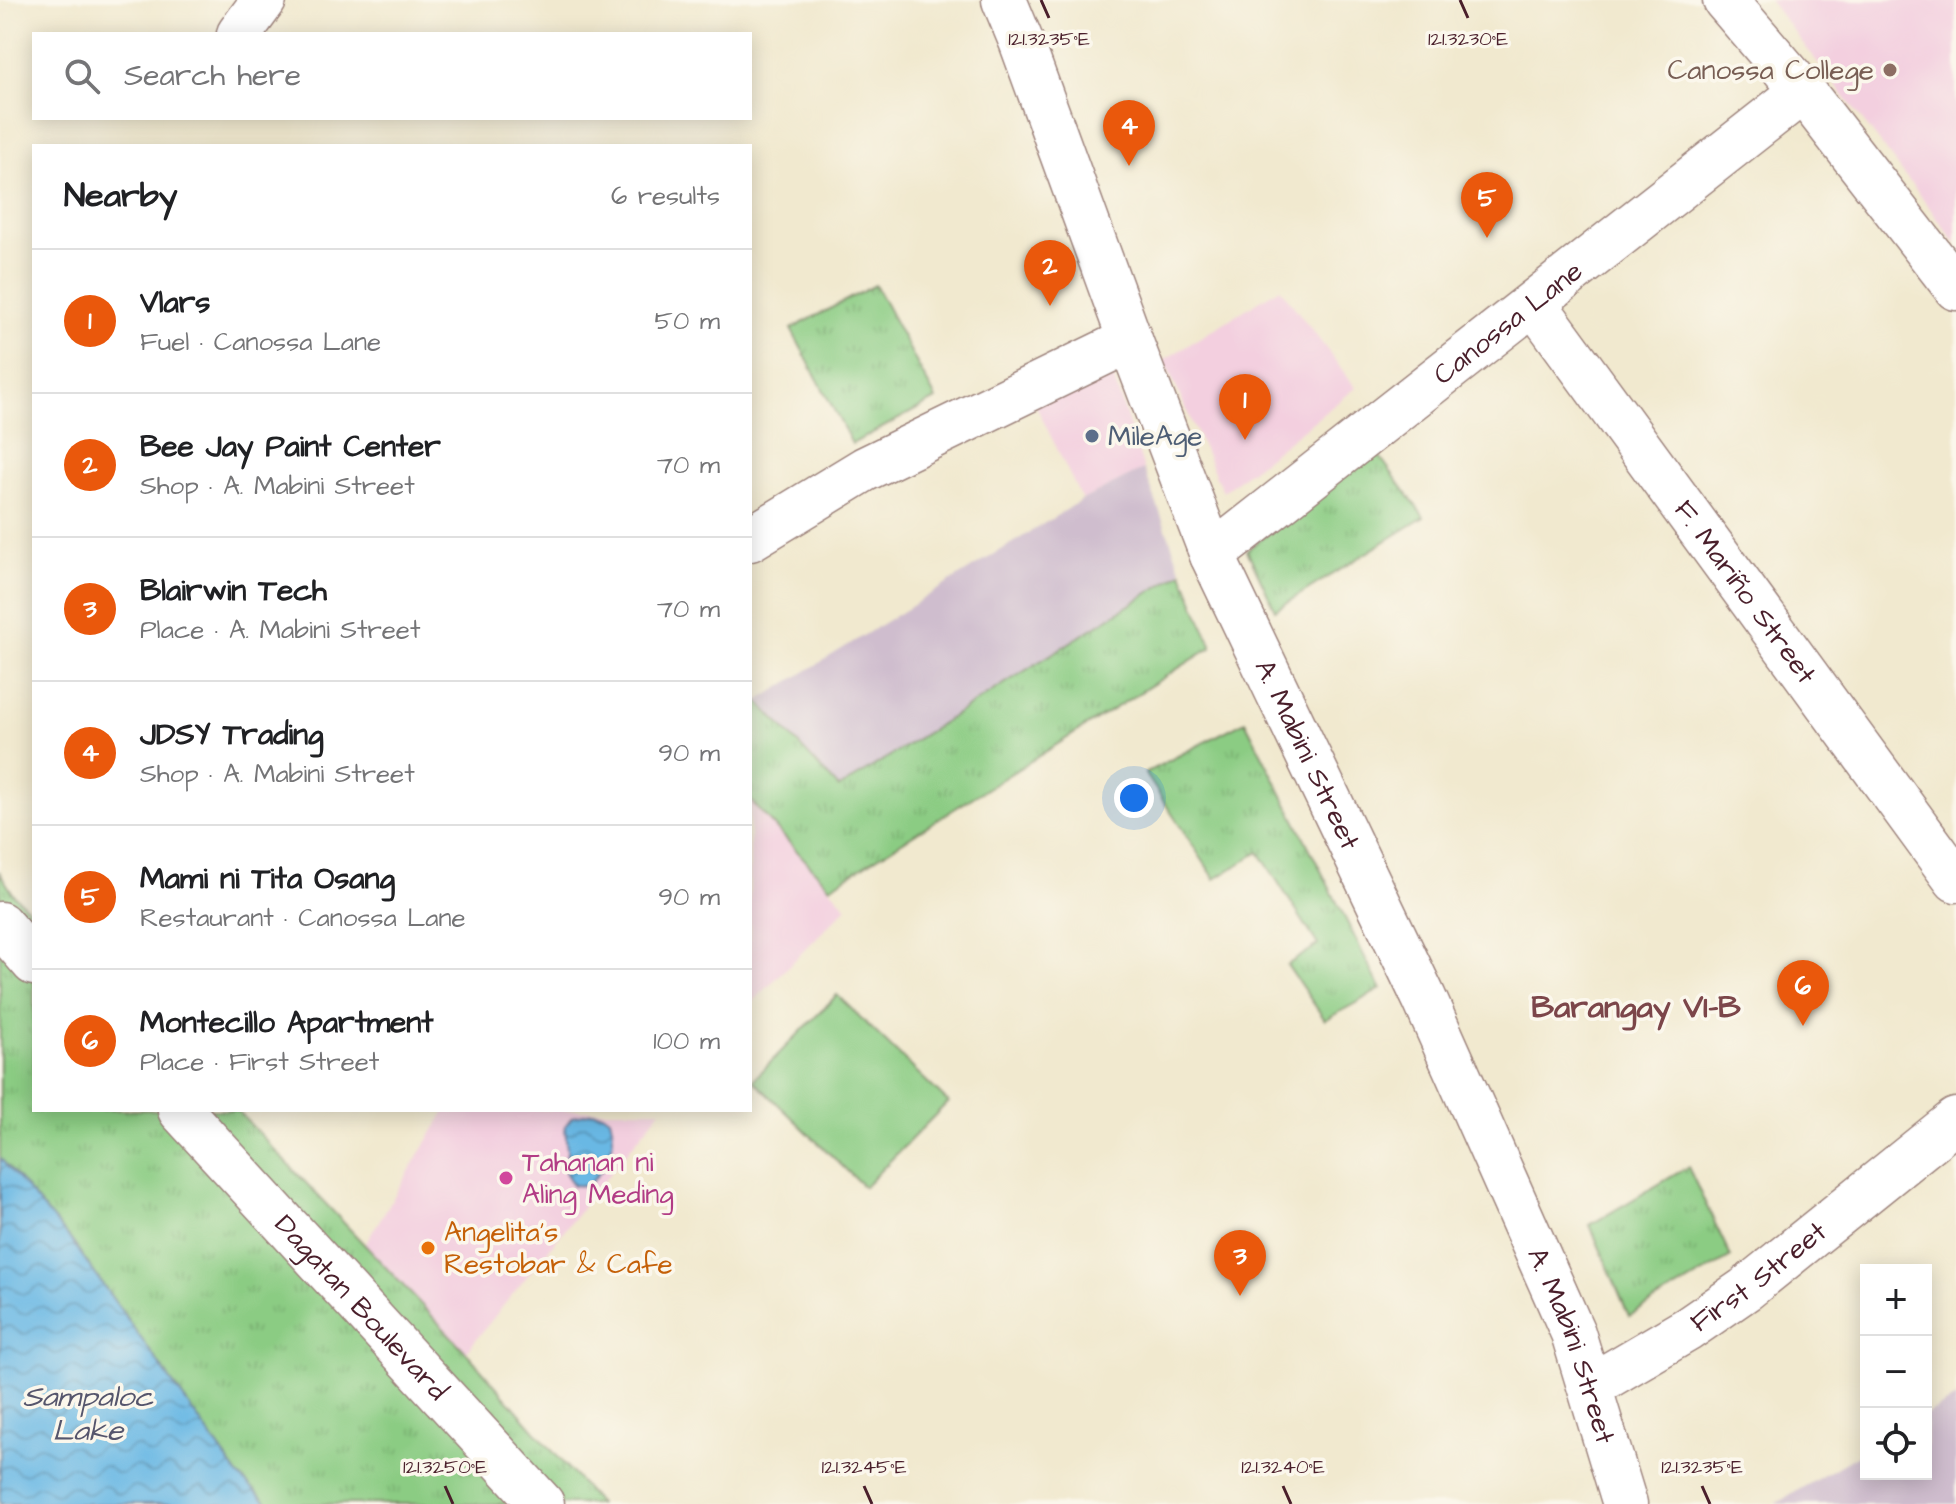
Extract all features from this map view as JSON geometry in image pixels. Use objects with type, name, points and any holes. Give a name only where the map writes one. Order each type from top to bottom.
[{"type":"street","points":[[240,32],[264,0]]},
{"type":"street","name":"A. Mabini Street","points":[[1004,0],[1212,555],[1424,998],[1573,1333],[1625,1504]]},
{"type":"street","points":[[1725,0],[1803,91],[1956,288]]},
{"type":"street","name":"Canossa Lane","points":[[1212,555],[1803,91]]},
{"type":"street","name":"F. Mariño Street","points":[[1534,303],[1956,880]]},
{"type":"street","points":[[752,538],[865,469],[1130,340]]},
{"type":"street","points":[[0,924],[32,961]]},
{"type":"street","name":"Dagatan Boulevard","points":[[182,1112],[542,1504]]},
{"type":"street","name":"First Street","points":[[1591,1386],[1688,1329],[1936,1151],[1956,1120]]},
{"type":"shaded area","name":"Canossa College","points":[[1769,0],[1956,0],[1956,243],[1878,140]]},
{"type":"shaded area","points":[[1280,288],[1356,388],[1223,492],[1164,360]]},
{"type":"shaded area","name":"MileAge","points":[[1111,371],[1144,469],[1082,500],[1035,404]]},
{"type":"shaded area","points":[[1144,469],[1182,572],[839,789],[758,701],[1082,500]]},
{"type":"shaded area","points":[[752,802],[847,907],[752,1003]]},
{"type":"shaded area","name":"Tahanan ni Aling Meding","points":[[445,1112],[659,1112],[466,1352],[364,1246]]},
{"type":"shaded area","points":[[1956,1398],[1956,1504],[1775,1504],[1860,1454],[1860,1480],[1932,1480],[1932,1412]]},
{"type":"green space","points":[[875,285],[936,399],[852,444],[791,329]]},
{"type":"green space","points":[[1375,450],[1424,517],[1275,610],[1247,550]]},
{"type":"green space","points":[[1182,572],[1212,647],[830,887],[752,802],[752,708],[758,701],[839,788]]},
{"type":"green space","points":[[1245,721],[1381,989],[1325,1020],[1287,965],[1318,945],[1259,852],[1215,879],[1145,773]]},
{"type":"green space","points":[[0,873],[14,895],[32,912],[32,1112],[239,1112],[466,1352],[599,1504],[269,1504],[238,1475],[71,1240],[0,1158]]},
{"type":"green space","points":[[837,995],[948,1102],[864,1187],[753,1080]]},
{"type":"green space","points":[[1688,1167],[1731,1257],[1629,1316],[1590,1225]]},
{"type":"water","points":[[603,1113],[610,1118],[612,1147],[605,1164],[587,1186],[573,1185],[565,1172],[565,1126],[572,1117]]},
{"type":"water","name":"Sampaloc Lake","points":[[0,1158],[71,1240],[238,1475],[269,1504],[0,1504]]},
{"type":"place","name":"Canossa College","points":[[1890,70]]},
{"type":"place","name":"JDSY Trading","points":[[1129,166]]},
{"type":"place","name":"Mami ni Tita Osang","points":[[1487,238]]},
{"type":"place","name":"Bee Jay Paint Center","points":[[1050,306]]},
{"type":"place","name":"MileAge","points":[[1092,436]]},
{"type":"place","name":"Vlars","points":[[1245,440]]},
{"type":"place","name":"Montecillo Apartment","points":[[1803,1026]]},
{"type":"place","name":"Tahanan ni Aling Meding","points":[[506,1178]]},
{"type":"place","name":"Angelita's Restobar & Cafe","points":[[428,1248]]},
{"type":"place","name":"Blairwin Tech","points":[[1240,1296]]},
{"type":"district","name":"Barangay VI-B","points":[[1636,1007]]}]
